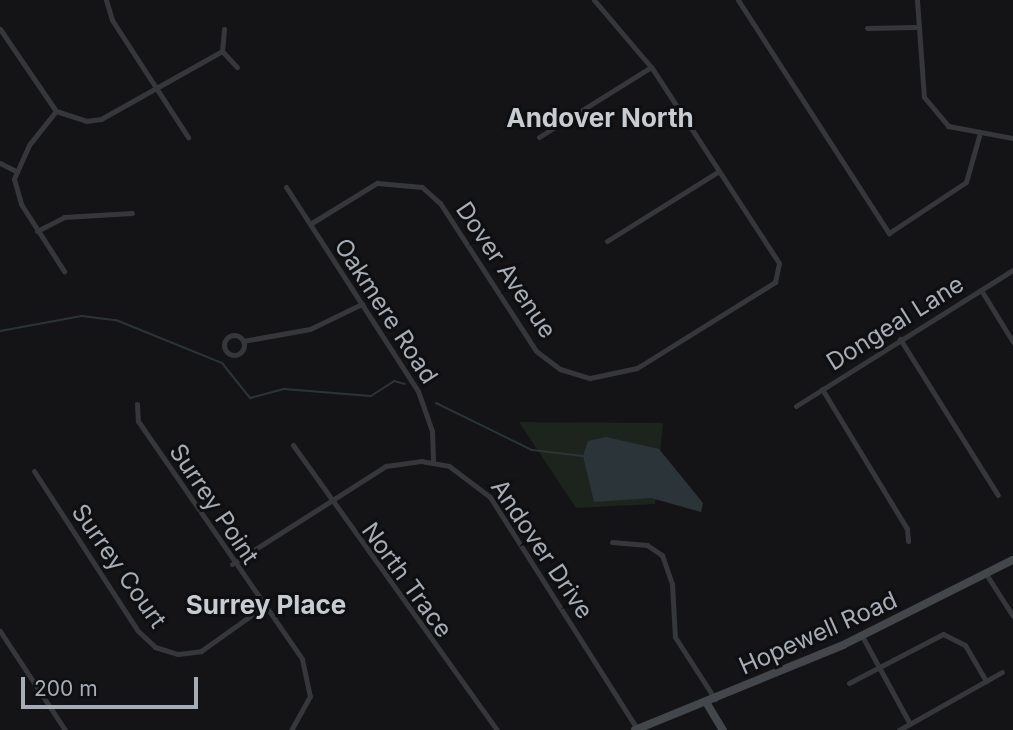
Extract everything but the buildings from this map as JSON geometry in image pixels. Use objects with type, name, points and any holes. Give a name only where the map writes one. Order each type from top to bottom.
[{"type":"street","points":[[106,0],[111,20],[188,137]]},
{"type":"street","points":[[594,0],[651,67],[719,171],[607,241]]},
{"type":"street","points":[[738,0],[889,233],[958,190],[975,161],[979,136]]},
{"type":"street","points":[[917,0],[915,27],[924,97],[948,126],[979,136],[1013,138]]},
{"type":"street","points":[[867,28],[915,27]]},
{"type":"street","points":[[0,29],[56,111],[101,119],[222,51]]},
{"type":"street","points":[[223,29],[222,51],[237,67]]},
{"type":"street","points":[[539,137],[651,67]]},
{"type":"street","points":[[56,111],[14,170],[14,188],[37,232],[64,271]]},
{"type":"street","points":[[0,163],[14,170]]},
{"type":"street","name":"Dover Avenue","points":[[310,224],[377,183],[422,187],[440,203],[536,351],[561,369],[590,378],[637,368],[781,274],[719,171]]},
{"type":"street","name":"Oakmere Road","points":[[286,187],[423,401],[433,462]]},
{"type":"street","points":[[37,232],[64,217],[132,212]]},
{"type":"street","name":"Dongeal Lane","points":[[796,406],[1013,270]]},
{"type":"street","points":[[981,290],[1013,342]]},
{"type":"street","points":[[243,341],[310,329],[362,304]]},
{"type":"street","points":[[900,339],[998,495]]},
{"type":"street","points":[[822,389],[907,529],[908,541]]},
{"type":"street","name":"Surrey Point","points":[[137,404],[138,421],[232,564],[308,671],[310,696],[291,730]]},
{"type":"street","name":"North Trace","points":[[293,445],[329,501],[497,730]]},
{"type":"street","name":"Andover Drive","points":[[232,564],[386,466],[433,462],[465,474],[491,497],[636,729]]},
{"type":"street","name":"Surrey Court","points":[[34,471],[138,631],[155,647],[178,654],[201,651],[263,607]]},
{"type":"street","points":[[612,542],[647,545],[662,555],[673,584],[675,637],[710,700],[723,730]]},
{"type":"street","name":"Hopewell Road","points":[[636,729],[862,636],[1013,560]]},
{"type":"street","points":[[986,574],[1013,616]]},
{"type":"street","points":[[0,631],[65,730]]},
{"type":"street","points":[[849,683],[930,637],[951,635],[986,681]]},
{"type":"street","points":[[862,636],[910,724]]},
{"type":"street","points":[[899,730],[1002,672]]},
{"type":"shaded area","points":[[519,422],[663,423],[655,504],[576,508]]},
{"type":"shaded area","points":[[606,437],[659,449],[703,503],[701,512],[651,498],[594,502],[583,456],[588,441]]},
{"type":"waterway","points":[[0,331],[82,316],[116,320],[222,363],[250,398],[284,389],[371,396],[394,381],[405,384]]},
{"type":"waterway","points":[[436,403],[532,450],[583,456]]},
{"type":"district","name":"Andover North","points":[[600,118]]},
{"type":"district","name":"Surrey Place","points":[[266,605]]}]
